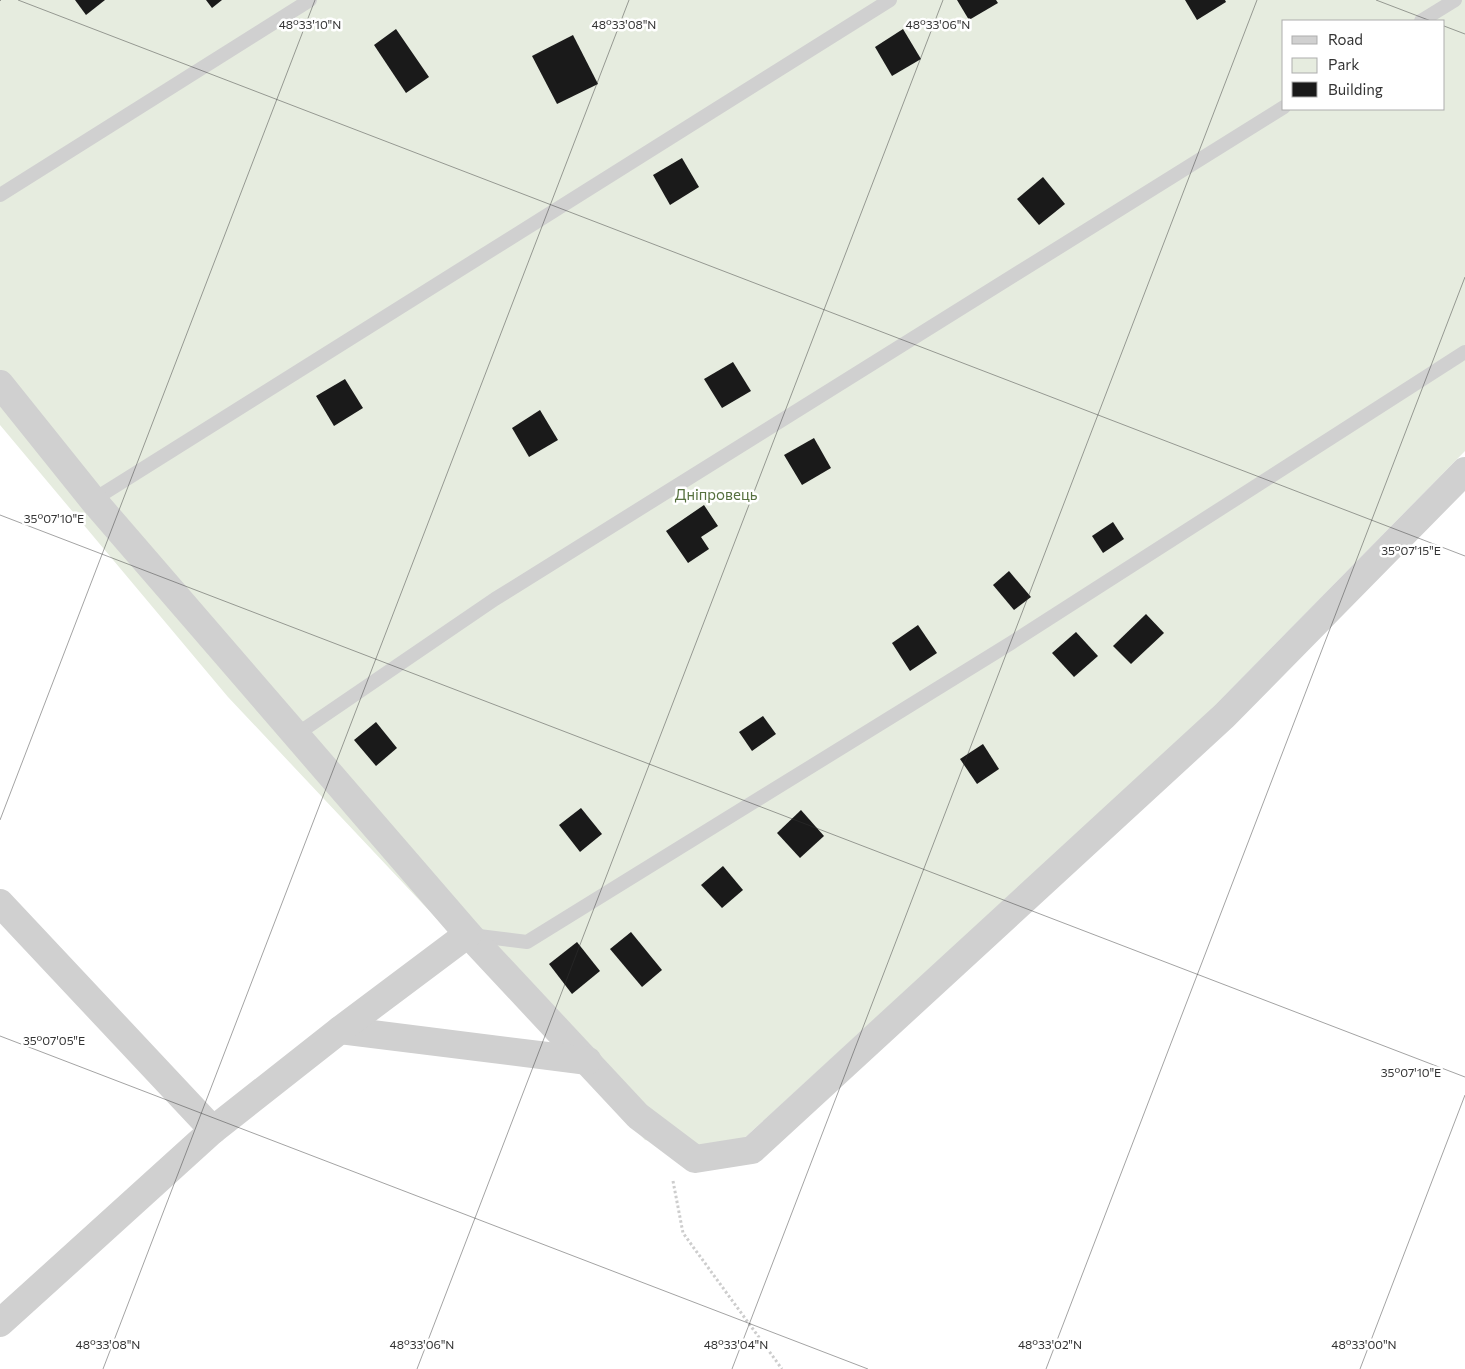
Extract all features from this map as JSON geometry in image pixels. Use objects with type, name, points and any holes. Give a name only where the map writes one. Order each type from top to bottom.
[{"type":"street","points":[[0,384],[93,500],[468,934],[638,1116],[695,1159],[752,1150],[1224,716],[1465,471]]},
{"type":"street","points":[[0,903],[213,1130]]},
{"type":"street","points":[[0,1323],[213,1130],[340,1030],[468,934]]},
{"type":"street","points":[[340,1030],[588,1061]]},
{"type":"lane","points":[[0,195],[310,0]]},
{"type":"lane","points":[[93,500],[890,0]]},
{"type":"lane","points":[[1423,20],[1455,0]]},
{"type":"lane","points":[[297,734],[495,599],[1282,108]]},
{"type":"lane","points":[[468,934],[527,942],[1011,643],[1465,352]]},
{"type":"path","points":[[695,1159],[672,1182],[683,1233],[782,1369]]},
{"type":"green space","name":"Дніпровець","points":[[0,0],[1465,0],[1465,451],[1189,732],[728,1153],[645,1140],[228,697],[0,425]]},
{"type":"building","points":[[75,0],[105,0],[86,15]]},
{"type":"building","points":[[206,0],[222,0],[212,8]]},
{"type":"building","points":[[957,0],[996,0],[998,3],[969,20]]},
{"type":"building","points":[[1185,0],[1225,0],[1226,2],[1197,20]]},
{"type":"building","points":[[396,29],[429,77],[406,93],[374,45]]},
{"type":"building","points":[[903,29],[921,59],[892,76],[875,47]]},
{"type":"building","points":[[573,35],[598,84],[557,104],[532,56]]},
{"type":"building","points":[[682,158],[699,187],[670,205],[653,175]]},
{"type":"building","points":[[1043,177],[1065,204],[1039,225],[1017,199]]},
{"type":"building","points":[[733,362],[751,391],[722,408],[704,379]]},
{"type":"building","points":[[345,379],[363,408],[334,426],[316,396]]},
{"type":"building","points":[[540,410],[558,440],[529,457],[512,428]]},
{"type":"building","points":[[814,438],[831,468],[802,485],[784,455]]},
{"type":"building","points":[[704,505],[718,526],[701,537],[709,549],[688,563],[666,531]]},
{"type":"building","points":[[1113,522],[1124,539],[1103,553],[1092,536]]},
{"type":"building","points":[[1009,571],[1031,597],[1014,610],[993,585]]},
{"type":"building","points":[[1146,614],[1164,633],[1131,664],[1113,646]]},
{"type":"building","points":[[918,625],[937,653],[910,671],[892,643]]},
{"type":"building","points":[[1076,632],[1098,656],[1074,677],[1052,653]]},
{"type":"building","points":[[763,716],[776,734],[752,751],[739,732]]},
{"type":"building","points":[[376,722],[397,748],[376,766],[354,740]]},
{"type":"building","points":[[983,744],[999,769],[977,784],[960,759]]},
{"type":"building","points":[[581,808],[602,834],[580,852],[559,825]]},
{"type":"building","points":[[801,810],[824,836],[800,858],[777,833]]},
{"type":"building","points":[[723,866],[743,890],[722,908],[701,885]]},
{"type":"building","points":[[631,932],[662,970],[642,987],[610,949]]},
{"type":"building","points":[[577,942],[600,971],[572,994],[549,964]]}]
